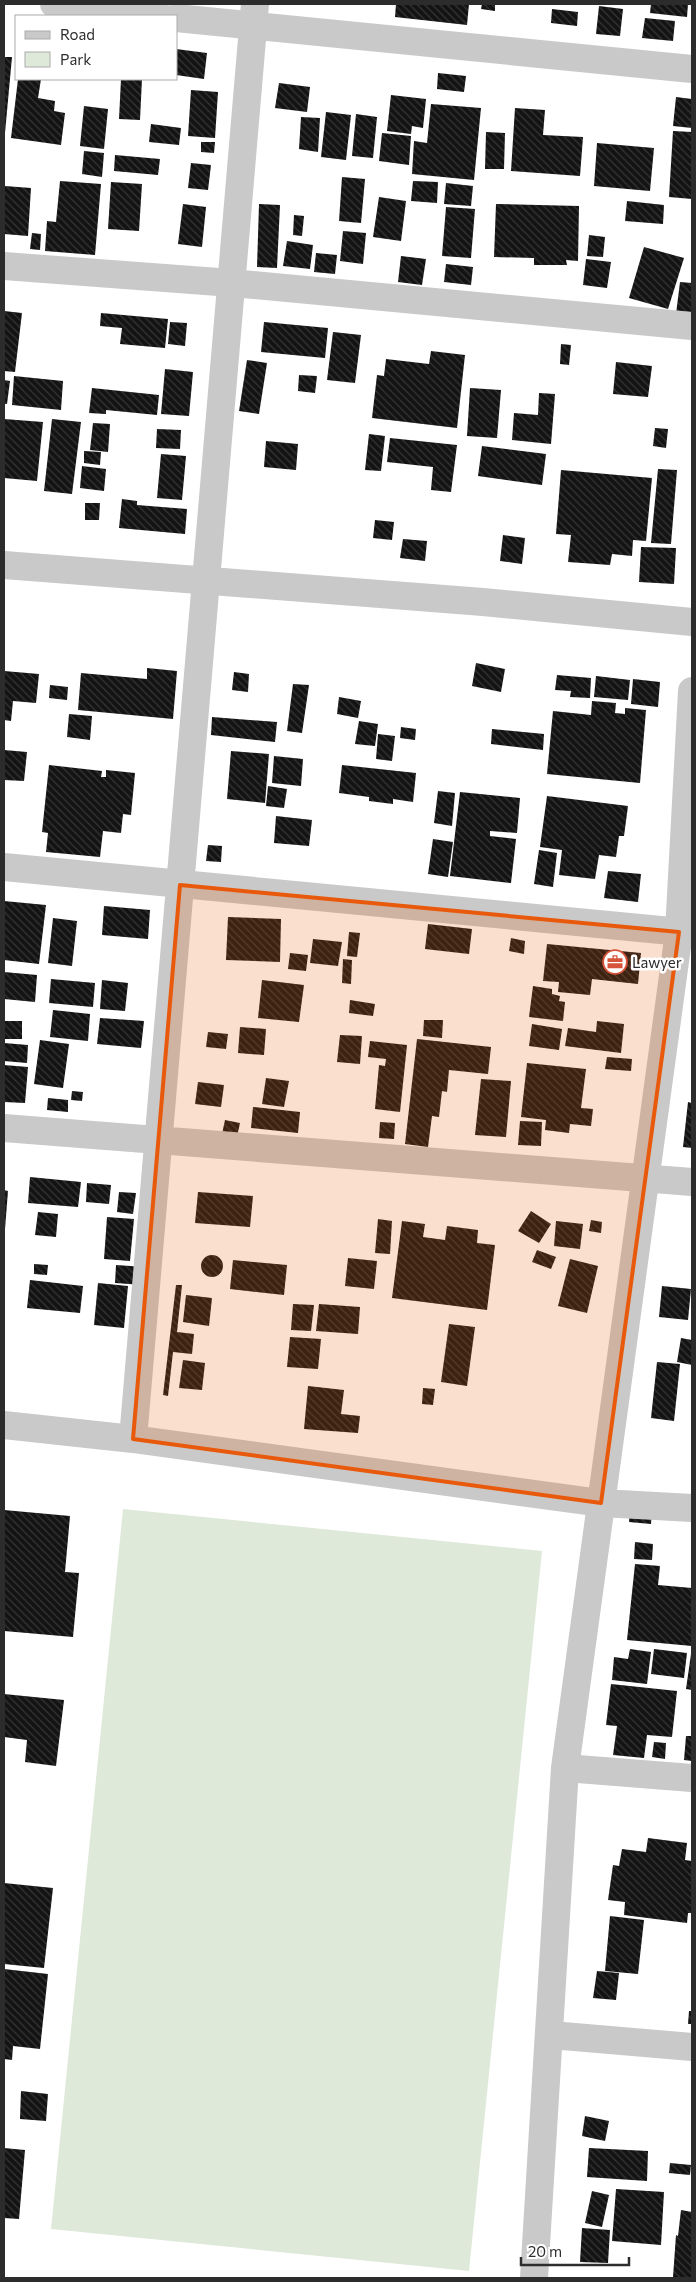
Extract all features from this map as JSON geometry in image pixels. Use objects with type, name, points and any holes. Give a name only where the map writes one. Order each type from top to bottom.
[{"type":"street","points":[[54,4],[151,15]]},
{"type":"street","points":[[133,1439],[254,15]]},
{"type":"street","points":[[178,18],[254,15],[692,69]]},
{"type":"street","points":[[4,266],[232,283],[692,326]]},
{"type":"street","points":[[4,565],[483,602],[692,622]]},
{"type":"street","points":[[534,2278],[565,1768],[646,1179],[686,932],[692,691]]},
{"type":"street","points":[[4,867],[686,932]]},
{"type":"street","points":[[4,1128],[692,1182]]},
{"type":"street","points":[[4,1425],[133,1439],[601,1503],[692,1508]]},
{"type":"street","points":[[565,1768],[692,1778]]},
{"type":"street","points":[[550,2035],[692,2047]]},
{"type":"highlighted area","points":[[180,885],[679,932],[601,1503],[133,1439]]},
{"type":"green space","points":[[123,1509],[542,1551],[469,2271],[51,2229]]},
{"type":"building","points":[[396,4],[469,4],[467,25],[395,17]]},
{"type":"building","points":[[482,4],[495,4],[495,11],[481,9]]},
{"type":"building","points":[[651,4],[688,4],[687,17],[650,13]]},
{"type":"building","points":[[599,6],[623,9],[620,36],[596,34]]},
{"type":"building","points":[[552,9],[578,12],[577,26],[551,23]]},
{"type":"building","points":[[645,18],[675,21],[673,41],[642,38]]},
{"type":"building","points":[[178,49],[207,53],[204,79],[178,75]]},
{"type":"building","points":[[4,57],[12,57],[5,133],[4,133]]},
{"type":"building","points":[[438,73],[466,76],[464,92],[437,89]]},
{"type":"building","points":[[18,80],[41,80],[38,98],[55,101],[54,111],[65,113],[61,145],[11,138]]},
{"type":"building","points":[[121,80],[142,80],[140,120],[119,119]]},
{"type":"building","points":[[279,83],[310,87],[307,112],[275,108]]},
{"type":"building","points":[[191,90],[218,92],[215,138],[188,136]]},
{"type":"building","points":[[391,95],[426,99],[423,128],[412,126],[411,134],[387,131]]},
{"type":"building","points":[[676,97],[692,99],[692,128],[673,126]]},
{"type":"building","points":[[431,104],[481,108],[474,180],[412,174],[414,141],[427,143]]},
{"type":"building","points":[[84,106],[108,109],[104,149],[80,146]]},
{"type":"building","points":[[515,108],[545,110],[543,135],[583,137],[580,176],[511,171]]},
{"type":"building","points":[[326,112],[351,115],[346,160],[321,157]]},
{"type":"building","points":[[356,114],[377,117],[373,158],[352,156]]},
{"type":"building","points":[[301,117],[320,118],[318,152],[299,149]]},
{"type":"building","points":[[151,124],[181,128],[179,145],[149,142]]},
{"type":"building","points":[[673,131],[692,132],[692,199],[669,197]]},
{"type":"building","points":[[486,132],[505,133],[504,169],[485,169]]},
{"type":"building","points":[[382,133],[411,136],[409,165],[379,161]]},
{"type":"building","points":[[201,142],[215,142],[214,153],[201,152]]},
{"type":"building","points":[[597,143],[654,148],[650,191],[594,186]]},
{"type":"building","points":[[84,151],[104,153],[102,177],[82,174]]},
{"type":"building","points":[[115,155],[160,159],[158,175],[114,171]]},
{"type":"building","points":[[191,163],[211,165],[208,190],[188,188]]},
{"type":"building","points":[[342,177],[365,179],[361,223],[339,221]]},
{"type":"building","points":[[60,181],[101,184],[95,255],[45,251],[47,221],[56,222]]},
{"type":"building","points":[[413,181],[438,182],[437,203],[411,201]]},
{"type":"building","points":[[111,182],[142,184],[139,231],[108,229]]},
{"type":"building","points":[[446,183],[473,186],[471,206],[444,204]]},
{"type":"building","points":[[5,186],[31,188],[28,236],[4,234]]},
{"type":"building","points":[[379,197],[406,201],[401,241],[373,237]]},
{"type":"building","points":[[627,201],[664,205],[663,224],[625,221]]},
{"type":"building","points":[[183,204],[206,207],[202,247],[178,244]]},
{"type":"building","points":[[259,204],[280,205],[277,268],[257,267]]},
{"type":"building","points":[[496,204],[579,206],[578,261],[566,260],[567,265],[534,265],[534,258],[494,257]]},
{"type":"building","points":[[446,207],[475,209],[471,258],[442,256]]},
{"type":"building","points":[[294,215],[304,216],[302,236],[293,235]]},
{"type":"building","points":[[343,231],[366,233],[363,264],[340,261]]},
{"type":"building","points":[[32,233],[41,234],[40,250],[30,249]]},
{"type":"building","points":[[589,235],[605,237],[603,257],[587,256]]},
{"type":"building","points":[[287,241],[313,245],[310,269],[283,266]]},
{"type":"building","points":[[644,247],[684,258],[668,309],[629,298]]},
{"type":"building","points":[[316,253],[337,255],[335,274],[314,272]]},
{"type":"building","points":[[401,256],[426,259],[422,285],[398,282]]},
{"type":"building","points":[[586,259],[611,262],[607,288],[583,285]]},
{"type":"building","points":[[446,264],[473,267],[471,285],[444,282]]},
{"type":"building","points":[[680,282],[692,283],[692,316],[676,314]]},
{"type":"building","points":[[4,311],[22,313],[15,372],[4,371]]},
{"type":"building","points":[[101,313],[168,319],[165,348],[120,344],[122,328],[100,326]]},
{"type":"building","points":[[170,322],[187,323],[185,346],[168,344]]},
{"type":"building","points":[[264,322],[328,328],[325,358],[261,352]]},
{"type":"building","points":[[333,332],[361,335],[355,383],[327,380]]},
{"type":"building","points":[[561,344],[571,345],[569,365],[560,364]]},
{"type":"building","points":[[431,351],[465,355],[457,428],[372,418],[377,375],[384,376],[386,359],[429,364]]},
{"type":"building","points":[[247,360],[267,363],[259,414],[239,411]]},
{"type":"building","points":[[616,362],[652,366],[648,397],[613,394]]},
{"type":"building","points":[[165,369],[193,372],[189,416],[161,414]]},
{"type":"building","points":[[299,375],[317,376],[315,393],[298,391]]},
{"type":"building","points":[[14,376],[63,381],[61,410],[12,405]]},
{"type":"building","points":[[4,380],[10,381],[7,404],[4,404]]},
{"type":"building","points":[[92,388],[159,395],[157,415],[106,410],[106,414],[89,413]]},
{"type":"building","points":[[470,388],[501,390],[497,438],[467,436]]},
{"type":"building","points":[[539,393],[555,394],[551,444],[512,440],[514,413],[538,415]]},
{"type":"building","points":[[4,419],[43,422],[37,481],[4,478]]},
{"type":"building","points":[[52,419],[81,422],[72,494],[44,491]]},
{"type":"building","points":[[93,423],[110,424],[108,452],[90,450]]},
{"type":"building","points":[[655,428],[668,429],[666,448],[653,446]]},
{"type":"building","points":[[157,429],[181,430],[180,449],[156,448]]},
{"type":"building","points":[[369,434],[385,436],[381,471],[365,470]]},
{"type":"building","points":[[390,438],[457,445],[451,492],[431,490],[433,467],[387,462]]},
{"type":"building","points":[[266,441],[298,444],[296,470],[264,467]]},
{"type":"building","points":[[482,446],[546,454],[542,485],[478,476]]},
{"type":"building","points":[[84,451],[101,452],[100,465],[84,463]]},
{"type":"building","points":[[161,454],[186,456],[182,500],[157,498]]},
{"type":"building","points":[[82,466],[106,469],[104,491],[80,488]]},
{"type":"building","points":[[658,469],[677,470],[671,544],[651,543]]},
{"type":"building","points":[[561,470],[652,478],[646,541],[633,540],[632,556],[612,554],[610,565],[568,562],[571,535],[556,534]]},
{"type":"building","points":[[122,499],[137,501],[137,505],[187,509],[185,534],[119,528]]},
{"type":"building","points":[[85,503],[100,503],[99,520],[85,520]]},
{"type":"building","points":[[375,520],[394,522],[392,540],[373,538]]},
{"type":"building","points":[[503,535],[525,538],[522,564],[500,561]]},
{"type":"building","points":[[403,539],[427,541],[425,561],[400,558]]},
{"type":"building","points":[[641,547],[676,548],[674,584],[639,582]]},
{"type":"building","points":[[476,663],[505,669],[501,692],[472,686]]},
{"type":"building","points":[[147,668],[177,671],[173,719],[78,710],[81,673],[147,679]]},
{"type":"building","points":[[4,671],[39,674],[36,703],[13,701],[11,721],[4,720]]},
{"type":"building","points":[[234,672],[249,674],[248,692],[232,690]]},
{"type":"building","points":[[557,675],[591,678],[590,698],[570,697],[571,691],[555,690]]},
{"type":"building","points":[[596,676],[630,680],[628,700],[594,697]]},
{"type":"building","points":[[633,679],[660,682],[658,707],[631,704]]},
{"type":"building","points":[[293,684],[309,685],[302,733],[287,731]]},
{"type":"building","points":[[50,685],[68,687],[67,700],[49,698]]},
{"type":"building","points":[[339,697],[361,701],[358,718],[337,714]]},
{"type":"building","points":[[592,701],[616,703],[615,713],[625,714],[625,708],[646,710],[640,783],[547,774],[553,711],[591,715]]},
{"type":"building","points":[[69,714],[92,716],[90,740],[67,737]]},
{"type":"building","points":[[212,717],[277,722],[275,742],[211,735]]},
{"type":"building","points":[[359,721],[378,724],[375,746],[355,744]]},
{"type":"building","points":[[401,727],[416,729],[415,740],[400,738]]},
{"type":"building","points":[[492,729],[544,734],[543,750],[491,744]]},
{"type":"building","points":[[378,734],[395,736],[392,761],[376,759]]},
{"type":"building","points":[[4,750],[27,752],[24,781],[4,780]]},
{"type":"building","points":[[231,751],[269,754],[265,803],[227,799]]},
{"type":"building","points":[[274,756],[303,759],[301,786],[272,783]]},
{"type":"building","points":[[49,765],[102,771],[101,777],[106,777],[106,770],[135,773],[131,815],[123,814],[121,833],[103,831],[100,857],[46,852],[48,833],[42,832]]},
{"type":"building","points":[[342,765],[416,773],[413,802],[393,799],[393,804],[369,801],[369,797],[339,793]]},
{"type":"building","points":[[268,786],[287,789],[284,808],[266,806]]},
{"type":"building","points":[[438,791],[455,793],[452,826],[434,823]]},
{"type":"building","points":[[460,792],[520,798],[517,833],[490,831],[490,836],[516,839],[511,883],[450,876]]},
{"type":"building","points":[[547,796],[628,806],[624,836],[619,836],[616,857],[599,855],[595,879],[559,875],[562,850],[540,847]]},
{"type":"building","points":[[276,816],[312,820],[309,846],[274,843]]},
{"type":"building","points":[[433,839],[453,842],[448,877],[428,874]]},
{"type":"building","points":[[208,845],[222,846],[221,862],[206,861]]},
{"type":"building","points":[[539,850],[557,853],[553,887],[534,884]]},
{"type":"building","points":[[608,871],[641,874],[638,902],[604,898]]},
{"type":"building","points":[[4,901],[46,905],[39,964],[4,960]]},
{"type":"building","points":[[104,906],[150,910],[148,939],[102,935]]},
{"type":"building","points":[[228,917],[281,919],[280,962],[226,960]]},
{"type":"building","points":[[53,918],[77,921],[72,966],[48,963]]},
{"type":"building","points":[[428,924],[472,929],[469,954],[425,949]]},
{"type":"building","points":[[349,932],[360,933],[357,957],[347,956]]},
{"type":"building","points":[[511,938],[525,941],[524,954],[509,951]]},
{"type":"building","points":[[313,939],[342,942],[338,966],[310,963]]},
{"type":"building","points":[[547,944],[641,953],[638,984],[592,979],[590,995],[558,992],[559,982],[543,981]]},
{"type":"building","points":[[290,953],[308,955],[306,971],[288,969]]},
{"type":"building","points":[[343,959],[352,960],[351,984],[342,983]]},
{"type":"building","points":[[4,972],[37,975],[35,1002],[4,999]]},
{"type":"building","points":[[51,979],[95,983],[93,1007],[49,1003]]},
{"type":"building","points":[[102,980],[128,983],[125,1011],[100,1009]]},
{"type":"building","points":[[262,980],[304,985],[299,1022],[258,1018]]},
{"type":"building","points":[[533,986],[552,989],[552,994],[560,996],[559,1001],[565,1002],[563,1021],[529,1017]]},
{"type":"building","points":[[350,1000],[375,1004],[373,1016],[349,1013]]},
{"type":"building","points":[[53,1010],[90,1014],[88,1041],[50,1037]]},
{"type":"building","points":[[100,1018],[144,1021],[141,1048],[97,1044]]},
{"type":"building","points":[[424,1020],[443,1020],[442,1038],[423,1036]]},
{"type":"building","points":[[5,1021],[22,1021],[22,1039],[5,1039]]},
{"type":"building","points":[[597,1021],[624,1024],[621,1053],[565,1046],[568,1028],[596,1032]]},
{"type":"building","points":[[532,1024],[562,1029],[559,1050],[529,1046]]},
{"type":"building","points":[[240,1027],[266,1029],[264,1055],[238,1053]]},
{"type":"building","points":[[208,1032],[228,1034],[226,1049],[206,1047]]},
{"type":"building","points":[[340,1035],[362,1036],[360,1064],[337,1062]]},
{"type":"building","points":[[417,1039],[491,1047],[488,1074],[449,1070],[447,1092],[442,1091],[439,1117],[432,1116],[428,1147],[405,1144]]},
{"type":"building","points":[[40,1040],[69,1044],[63,1088],[34,1084]]},
{"type":"building","points":[[370,1041],[407,1045],[400,1112],[375,1109],[379,1065],[385,1066],[386,1059],[368,1057]]},
{"type":"building","points":[[4,1043],[28,1045],[27,1063],[4,1061]]},
{"type":"building","points":[[607,1057],[632,1059],[631,1071],[605,1069]]},
{"type":"building","points":[[527,1063],[586,1069],[581,1108],[593,1109],[591,1126],[570,1124],[569,1133],[545,1130],[546,1120],[521,1117]]},
{"type":"building","points":[[4,1065],[28,1067],[25,1103],[4,1102]]},
{"type":"building","points":[[266,1078],[289,1081],[284,1107],[262,1104]]},
{"type":"building","points":[[481,1079],[511,1081],[506,1137],[475,1135]]},
{"type":"building","points":[[198,1082],[224,1085],[221,1107],[195,1104]]},
{"type":"building","points":[[72,1091],[83,1092],[82,1101],[71,1100]]},
{"type":"building","points":[[48,1098],[68,1100],[68,1112],[47,1110]]},
{"type":"building","points":[[688,1102],[692,1103],[692,1148],[683,1147]]},
{"type":"building","points":[[253,1107],[300,1112],[298,1133],[251,1128]]},
{"type":"building","points":[[225,1120],[240,1123],[237,1137],[222,1134]]},
{"type":"building","points":[[520,1121],[542,1122],[541,1146],[518,1145]]},
{"type":"building","points":[[380,1122],[395,1123],[394,1139],[379,1138]]},
{"type":"building","points":[[30,1177],[81,1182],[78,1207],[28,1203]]},
{"type":"building","points":[[87,1183],[111,1185],[109,1204],[86,1202]]},
{"type":"building","points":[[4,1190],[8,1191],[5,1229],[4,1229]]},
{"type":"building","points":[[119,1192],[136,1193],[133,1214],[117,1212]]},
{"type":"building","points":[[198,1192],[253,1196],[250,1227],[195,1223]]},
{"type":"building","points":[[531,1211],[551,1224],[539,1243],[518,1231]]},
{"type":"building","points":[[38,1212],[58,1214],[56,1237],[35,1235]]},
{"type":"building","points":[[107,1217],[134,1219],[130,1261],[104,1259]]},
{"type":"building","points":[[378,1219],[392,1221],[390,1254],[375,1253]]},
{"type":"building","points":[[591,1220],[602,1222],[601,1233],[589,1231]]},
{"type":"building","points":[[402,1221],[425,1224],[423,1237],[445,1240],[447,1226],[478,1230],[477,1243],[495,1245],[487,1310],[392,1298]]},
{"type":"building","points":[[556,1221],[583,1224],[580,1249],[554,1246]]},
{"type":"building","points":[[537,1250],[556,1257],[551,1269],[532,1262]]},
{"type":"building","points":[[212,1255],[220,1258],[223,1266],[220,1274],[212,1277],[204,1274],[201,1266],[204,1258]]},
{"type":"building","points":[[348,1258],[377,1261],[374,1289],[345,1286]]},
{"type":"building","points":[[570,1259],[598,1266],[587,1313],[558,1306]]},
{"type":"building","points":[[233,1260],[287,1265],[284,1295],[230,1289]]},
{"type":"building","points":[[34,1264],[48,1265],[47,1275],[34,1274]]},
{"type":"building","points":[[116,1265],[145,1267],[143,1285],[115,1283]]},
{"type":"building","points":[[30,1280],[83,1286],[80,1313],[27,1308]]},
{"type":"building","points":[[98,1283],[128,1286],[124,1328],[94,1325]]},
{"type":"building","points":[[176,1285],[182,1285],[177,1332],[194,1334],[192,1354],[173,1352],[168,1396],[163,1395]]},
{"type":"building","points":[[662,1286],[691,1289],[688,1320],[659,1317]]},
{"type":"building","points":[[186,1295],[212,1298],[209,1326],[183,1322]]},
{"type":"building","points":[[293,1304],[314,1305],[311,1331],[291,1330]]},
{"type":"building","points":[[319,1304],[360,1307],[358,1334],[316,1331]]},
{"type":"building","points":[[449,1324],[475,1327],[467,1386],[441,1382]]},
{"type":"building","points":[[290,1337],[321,1339],[318,1369],[287,1367]]},
{"type":"building","points":[[681,1338],[692,1340],[692,1365],[677,1362]]},
{"type":"building","points":[[183,1360],[205,1363],[202,1390],[179,1388]]},
{"type":"building","points":[[657,1362],[680,1364],[674,1421],[651,1418]]},
{"type":"building","points":[[308,1386],[344,1390],[341,1414],[360,1416],[358,1433],[304,1429]]},
{"type":"building","points":[[423,1388],[435,1389],[433,1405],[422,1404]]},
{"type":"building","points":[[630,1509],[652,1511],[651,1524],[629,1522]]},
{"type":"building","points":[[4,1510],[70,1516],[65,1572],[79,1573],[73,1637],[4,1631]]},
{"type":"building","points":[[635,1542],[653,1544],[652,1560],[634,1559]]},
{"type":"building","points":[[635,1564],[660,1566],[658,1585],[692,1588],[692,1646],[627,1640]]},
{"type":"building","points":[[630,1649],[651,1652],[647,1684],[612,1680],[614,1657],[628,1659]]},
{"type":"building","points":[[654,1649],[687,1653],[684,1678],[651,1674]]},
{"type":"building","points":[[692,1654],[692,1690],[686,1689]]},
{"type":"building","points":[[611,1684],[677,1691],[672,1737],[647,1735],[644,1758],[613,1755],[617,1726],[606,1725]]},
{"type":"building","points":[[4,1694],[64,1700],[56,1766],[25,1762],[27,1740],[4,1737]]},
{"type":"building","points":[[686,1736],[692,1736],[692,1761],[684,1760]]},
{"type":"building","points":[[654,1742],[666,1743],[665,1759],[652,1757]]},
{"type":"building","points":[[648,1838],[687,1843],[685,1860],[692,1861],[692,1913],[688,1913],[687,1923],[624,1915],[625,1902],[608,1900],[613,1865],[619,1866],[622,1849],[646,1852]]},
{"type":"building","points":[[4,1883],[53,1888],[44,1968],[4,1964]]},
{"type":"building","points":[[610,1916],[644,1920],[638,1974],[605,1971]]},
{"type":"building","points":[[4,1969],[48,1974],[40,2049],[13,2046],[12,2060],[4,2059]]},
{"type":"building","points":[[597,1971],[619,1973],[616,2000],[593,1998]]},
{"type":"building","points":[[689,2011],[692,2011],[692,2024],[688,2024]]},
{"type":"building","points":[[21,2091],[48,2094],[46,2121],[20,2119]]},
{"type":"building","points":[[585,2116],[609,2121],[605,2141],[582,2136]]},
{"type":"building","points":[[4,2148],[25,2150],[19,2219],[4,2218]]},
{"type":"building","points":[[589,2148],[648,2151],[647,2181],[587,2177]]},
{"type":"building","points":[[670,2163],[691,2165],[690,2175],[669,2173]]},
{"type":"building","points":[[616,2189],[664,2192],[661,2245],[612,2241]]},
{"type":"building","points":[[592,2191],[609,2195],[602,2227],[585,2223]]},
{"type":"building","points":[[681,2210],[692,2212],[692,2278],[673,2277],[676,2235],[678,2236]]},
{"type":"building","points":[[582,2228],[610,2230],[608,2263],[580,2262]]},
{"type":"place","name":"Lawyer","points":[[615,962]]}]
